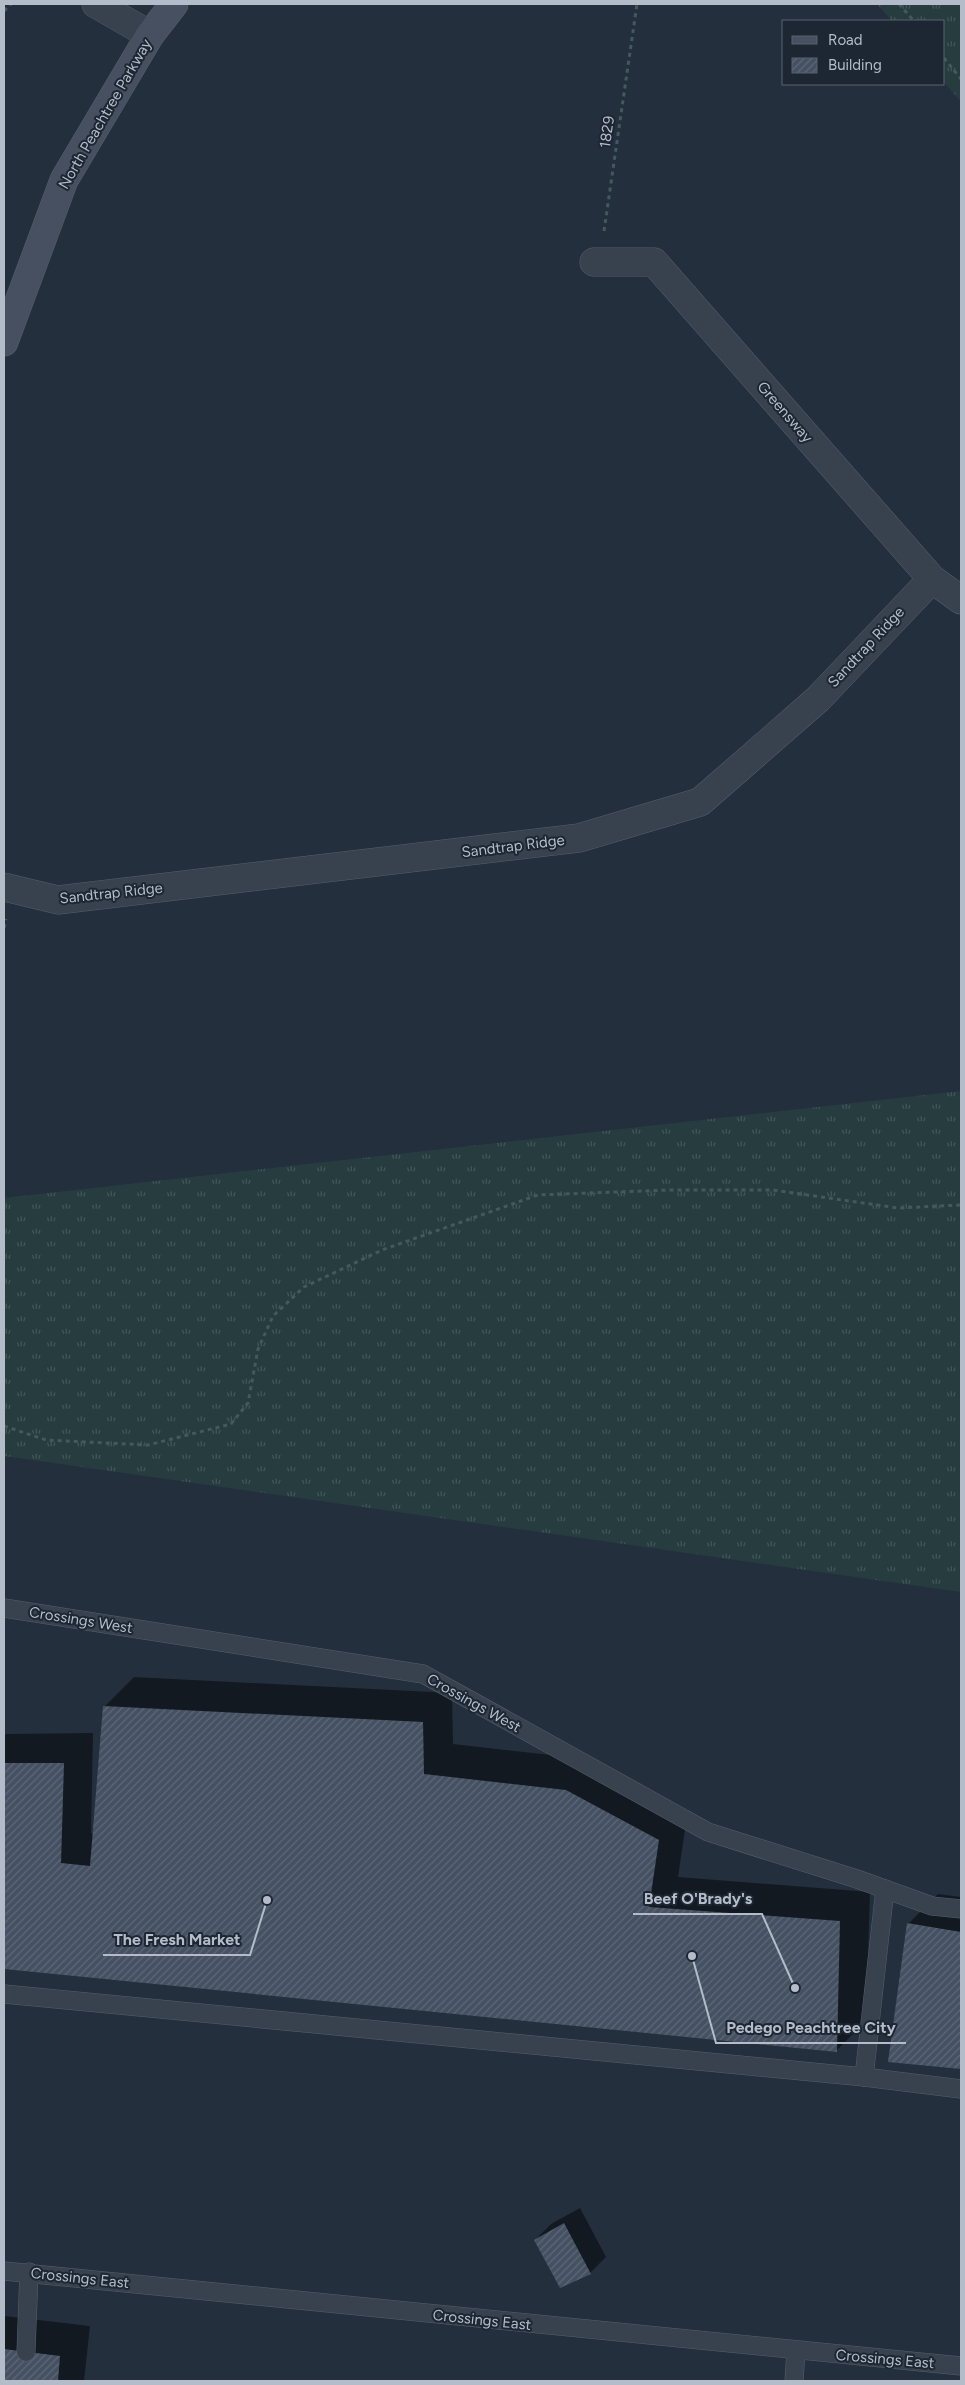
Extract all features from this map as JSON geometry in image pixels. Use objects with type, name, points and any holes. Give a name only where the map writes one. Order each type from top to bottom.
[{"type":"street","points":[[96,4],[150,35]]},
{"type":"street","name":"North Peachtree Parkway","points":[[4,342],[64,180],[150,35],[174,4]]},
{"type":"street","name":"Greensway","points":[[594,262],[654,262],[932,579],[961,600]]},
{"type":"street","name":"Sandtrap Ridge","points":[[4,887],[58,900],[579,838],[700,802],[818,699],[932,579]]},
{"type":"lane","name":"Crossings West","points":[[4,1608],[423,1674],[708,1832],[932,1906],[961,1909]]},
{"type":"lane","points":[[864,2077],[885,1889]]},
{"type":"lane","points":[[4,1994],[864,2077],[961,2089]]},
{"type":"lane","name":"Crossings East","points":[[4,2271],[961,2366]]},
{"type":"lane","points":[[26,2352],[29,2272]]},
{"type":"lane","points":[[794,2381],[796,2350]]},
{"type":"path","points":[[4,11],[11,4]]},
{"type":"path","name":"1829","points":[[594,262],[602,246],[637,4]]},
{"type":"path","points":[[899,4],[913,20]]},
{"type":"path","points":[[945,59],[961,79]]},
{"type":"path","points":[[4,1426],[46,1440],[148,1445],[231,1424],[248,1403],[258,1349],[273,1316],[304,1287],[382,1250],[538,1195],[669,1190],[773,1190],[898,1208],[961,1205]]},
{"type":"green space","points":[[877,4],[961,4],[961,102],[945,83],[945,20],[891,20]]},
{"type":"green space","points":[[961,1091],[961,1592],[4,1456],[4,1198]]},
{"type":"building","points":[[103,1706],[423,1722],[424,1774],[566,1790],[659,1840],[649,1907],[840,1921],[837,2052],[4,1969],[4,1763],[64,1763],[61,1863],[90,1866]]},
{"type":"building","points":[[907,1923],[961,1932],[961,2069],[888,2062]]},
{"type":"building","points":[[564,2223],[591,2274],[560,2288],[534,2240]]},
{"type":"building","points":[[4,2349],[60,2356],[58,2381],[4,2381]]},
{"type":"place","name":"The Fresh Market","points":[[267,1900]]},
{"type":"place","name":"Pedego Peachtree City","points":[[692,1956]]},
{"type":"place","name":"Beef O'Brady's","points":[[795,1988]]}]
